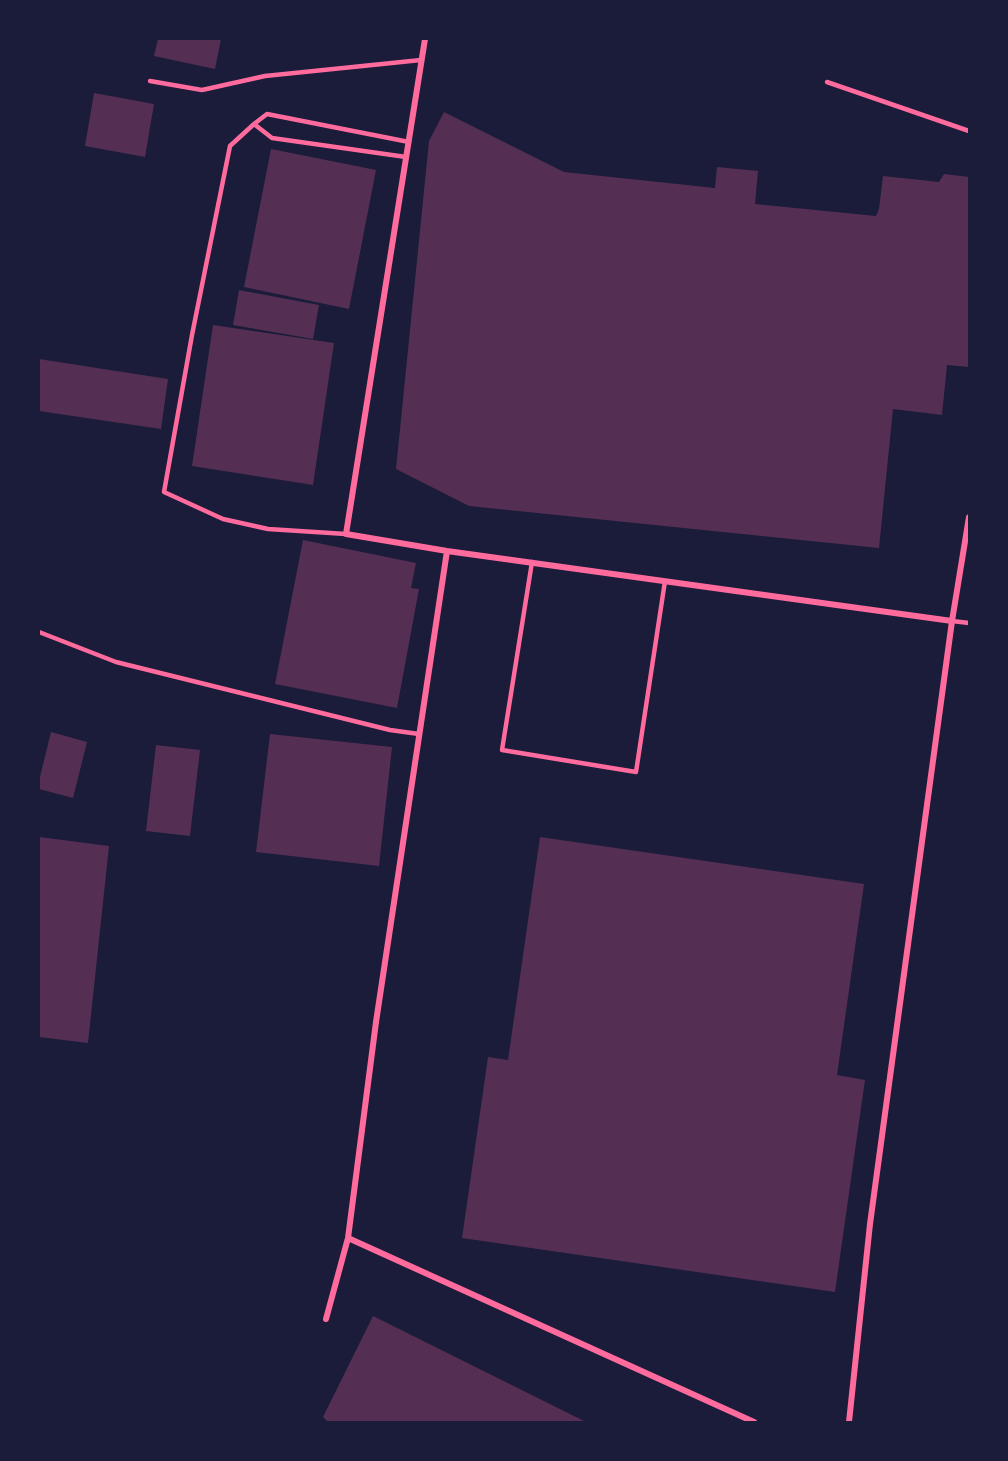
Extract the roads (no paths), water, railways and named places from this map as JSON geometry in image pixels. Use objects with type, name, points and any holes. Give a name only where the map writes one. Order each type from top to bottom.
[{"type":"street","points":[[425,39],[346,534],[447,551],[952,621]]},
{"type":"street","points":[[849,1422],[870,1224],[952,621],[969,517]]},
{"type":"street","points":[[326,1319],[348,1238],[376,1022],[447,551]]},
{"type":"street","points":[[348,1238],[754,1422]]},
{"type":"lane","points":[[150,81],[202,90],[265,76],[421,60]]},
{"type":"lane","points":[[827,82],[969,132]]},
{"type":"lane","points":[[346,534],[268,529],[223,519],[164,492],[194,324],[230,146],[267,114],[409,142]]},
{"type":"lane","points":[[255,124],[272,138],[406,157]]},
{"type":"lane","points":[[532,562],[502,750],[636,772],[665,581]]},
{"type":"lane","points":[[952,621],[969,623]]},
{"type":"lane","points":[[39,632],[116,662],[390,730],[419,734]]}]
